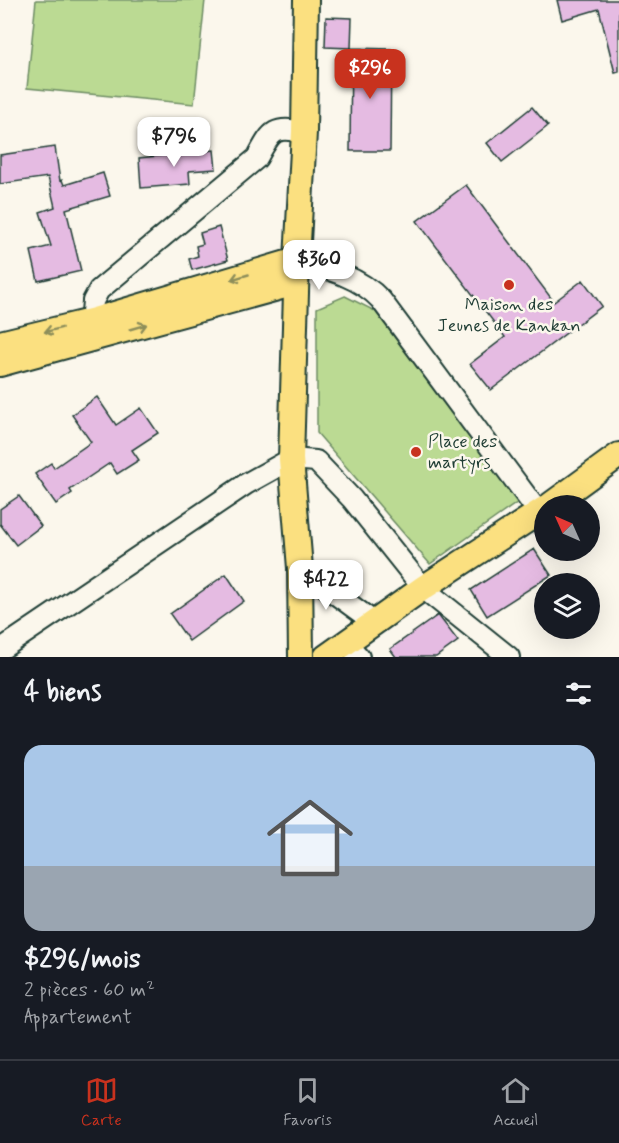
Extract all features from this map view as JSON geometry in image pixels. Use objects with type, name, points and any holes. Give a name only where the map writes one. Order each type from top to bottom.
[{"type":"main road","points":[[301,657],[300,568],[291,459],[296,271],[304,132],[306,0]]},
{"type":"main road","points":[[0,364],[90,331],[296,271]]},
{"type":"main road","points":[[0,343],[90,331]]},
{"type":"main road","points":[[563,495],[619,455]]},
{"type":"main road","points":[[326,657],[352,650],[375,623],[423,588],[534,516]]},
{"type":"street","points":[[90,331],[93,301],[99,290],[257,158],[268,136],[275,130],[283,128],[304,132]]},
{"type":"street","points":[[296,271],[324,267],[367,286],[381,300],[534,496]]},
{"type":"street","points":[[0,650],[246,484],[291,459],[316,461],[352,499],[423,588],[509,657]]},
{"type":"street","points":[[300,568],[375,623]]},
{"type":"green space","points":[[36,0],[205,0],[194,104],[27,88]]},
{"type":"green space","points":[[345,296],[375,311],[518,502],[430,564],[317,433],[317,308]]},
{"type":"building","points":[[557,0],[619,0],[619,72],[615,73],[599,9],[562,20]]},
{"type":"building","points":[[326,17],[352,18],[351,48],[325,47]]},
{"type":"building","points":[[351,48],[391,49],[390,151],[350,151]]},
{"type":"building","points":[[532,107],[548,126],[502,162],[487,143]]},
{"type":"building","points":[[55,147],[60,181],[62,180],[64,185],[103,173],[110,196],[66,209],[81,271],[38,281],[31,251],[51,246],[40,212],[55,207],[48,177],[0,184],[0,155]]},
{"type":"building","points":[[214,150],[216,169],[189,171],[190,184],[141,188],[139,158]]},
{"type":"building","points":[[466,185],[554,302],[583,280],[602,306],[491,390],[470,364],[505,337],[417,221]]},
{"type":"building","points":[[219,227],[228,260],[192,270],[189,259],[198,256],[196,246],[203,244],[200,233]]},
{"type":"building","points":[[97,397],[116,425],[141,408],[158,433],[132,450],[139,460],[117,474],[110,463],[70,490],[72,493],[56,504],[35,474],[51,463],[54,468],[91,442],[72,415]]},
{"type":"building","points":[[19,496],[41,526],[16,545],[0,524],[0,509]]},
{"type":"building","points":[[534,549],[534,561],[542,561],[550,573],[534,573],[534,586],[487,616],[471,590]]},
{"type":"building","points":[[226,574],[244,601],[189,641],[170,614]]},
{"type":"building","points":[[438,615],[458,641],[436,657],[396,657],[390,649]]},
{"type":"place","name":"Maison des Jeunes de Kankan","points":[[509,285]]},
{"type":"place","name":"Place des martyrs","points":[[416,452]]}]
